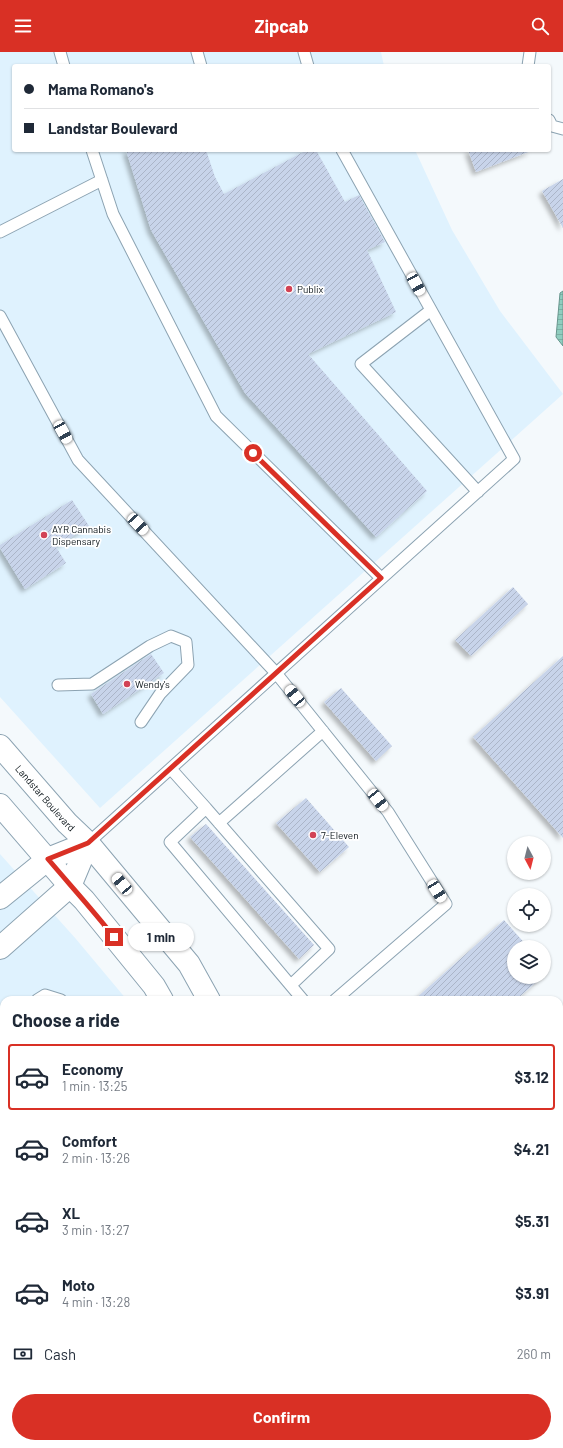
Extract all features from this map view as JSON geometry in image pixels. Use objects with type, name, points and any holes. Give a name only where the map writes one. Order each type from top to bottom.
[{"type":"main road","name":"Landstar Boulevard","points":[[0,746],[67,823],[88,843],[188,964],[208,996]]},
{"type":"main road","points":[[0,805],[70,886],[84,900],[154,986],[160,996]]},
{"type":"main road","points":[[0,898],[48,859],[88,843]]},
{"type":"main road","points":[[0,948],[70,886],[88,843]]},
{"type":"lane","points":[[60,52],[63,64]]},
{"type":"lane","points":[[197,52],[200,64]]},
{"type":"lane","points":[[304,52],[307,64]]},
{"type":"lane","points":[[528,64],[530,52]]},
{"type":"lane","points":[[551,124],[552,126],[561,130],[563,129]]},
{"type":"lane","points":[[93,152],[113,214],[216,416],[381,578]]},
{"type":"lane","points":[[88,843],[514,459],[343,152]]},
{"type":"lane","points":[[0,232],[102,180]]},
{"type":"lane","points":[[431,310],[361,364],[478,492]]},
{"type":"lane","points":[[0,316],[78,460],[276,673],[388,812],[446,904],[340,996]]},
{"type":"lane","points":[[58,685],[92,684],[150,646],[171,636],[186,642],[188,665],[160,694],[141,722]]},
{"type":"lane","points":[[219,823],[323,731]]},
{"type":"lane","points":[[170,769],[329,949],[290,985]]},
{"type":"lane","points":[[206,808],[170,842],[300,996]]},
{"type":"shaded area","points":[[0,52],[381,52],[384,64],[12,64],[12,152],[416,152],[452,230],[500,311],[563,394],[100,808],[0,697]]},
{"type":"shaded area","points":[[563,291],[563,346],[556,337],[560,293]]},
{"type":"shaded area","points":[[0,854],[76,939],[124,996],[0,996]]},
{"type":"building","points":[[127,152],[207,152],[215,177],[224,194],[303,152],[317,152],[345,202],[359,195],[385,242],[367,250],[396,312],[308,354],[427,491],[376,537],[245,393],[151,230]]},
{"type":"building","points":[[469,152],[528,152],[476,172]]},
{"type":"building","points":[[563,179],[563,228],[542,191]]},
{"type":"building","name":"AYR Cannabis Dispensary","points":[[72,500],[89,526],[56,547],[66,563],[25,589],[0,548],[0,545]]},
{"type":"building","points":[[513,587],[528,604],[471,656],[455,640]]},
{"type":"building","name":"Wendy's","points":[[151,654],[164,673],[103,714],[91,694]]},
{"type":"building","points":[[563,656],[563,838],[473,737]]},
{"type":"building","points":[[341,688],[392,746],[376,761],[324,702]]},
{"type":"building","name":"7-Eleven","points":[[306,798],[349,847],[320,872],[276,823]]},
{"type":"building","points":[[206,824],[314,945],[299,959],[190,837]]},
{"type":"building","points":[[504,920],[507,923],[507,932],[515,932],[522,940],[507,940],[507,984],[534,984],[521,996],[418,996]]},
{"type":"place","name":"Publix","points":[[289,289]]},
{"type":"place","name":"AYR Cannabis Dispensary","points":[[44,535]]},
{"type":"place","name":"Wendy's","points":[[127,684]]},
{"type":"place","name":"7-Eleven","points":[[313,835]]},
{"type":"route","points":[[114,937],[48,859],[88,843],[381,578],[253,453]]}]
